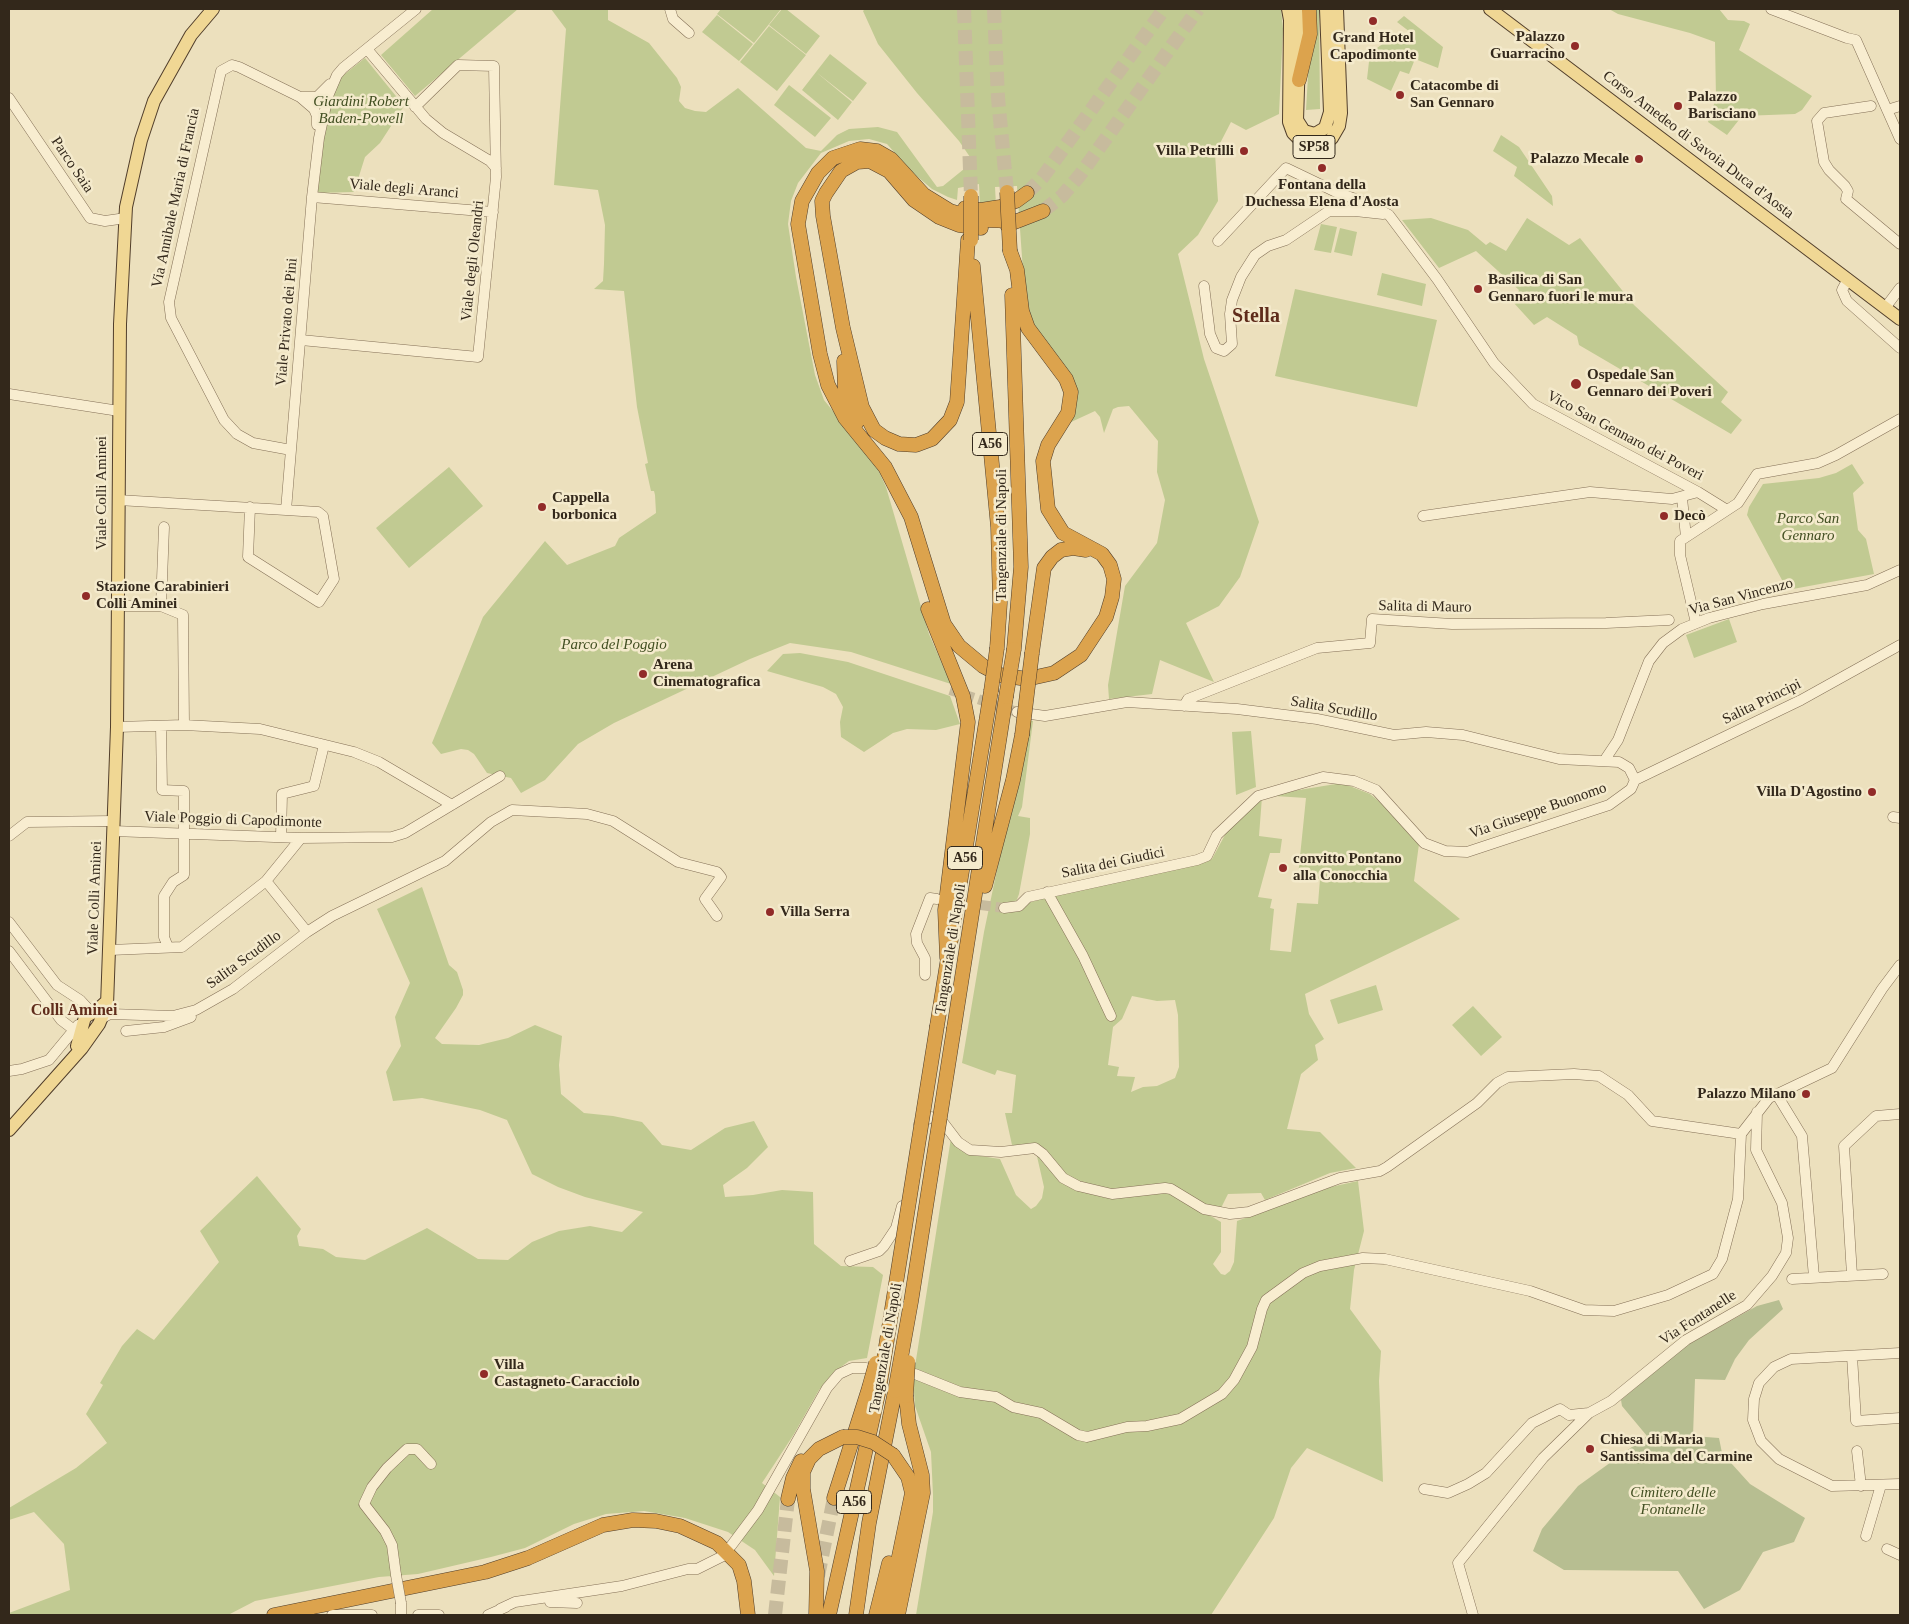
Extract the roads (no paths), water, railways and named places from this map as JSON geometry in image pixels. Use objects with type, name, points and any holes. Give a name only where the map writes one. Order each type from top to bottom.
[{"type":"highway","points":[[1299,80],[1310,34],[1309,9]]},
{"type":"highway","points":[[1010,251],[1017,270],[1022,311],[1028,328],[1066,379],[1071,392],[1068,413],[1048,445],[1043,462],[1048,509],[1063,533],[1097,550],[1106,559],[1113,572],[1114,586],[1108,612],[1095,637],[1081,655],[1054,673],[1027,679],[1012,678],[991,671],[966,653],[947,631],[940,617],[911,517],[885,467],[845,418],[826,380],[798,224],[802,201],[812,180],[826,163],[841,154],[860,149],[877,151],[891,159],[924,195],[950,211],[981,220],[1015,221]]},
{"type":"highway","points":[[970,196],[970,215],[970,240],[959,390],[950,420],[932,439],[916,445],[899,444],[885,438],[874,430],[862,407],[843,328],[822,210],[822,201],[830,184],[835,176],[849,166],[864,161],[881,165],[921,205],[939,217],[959,225],[977,228],[998,227],[1043,211]]},
{"type":"highway","points":[[904,173],[936,196],[969,209],[1000,207],[1016,201],[1026,193]]},
{"type":"highway","name":"Tangenziale di Napoli","points":[[856,1615],[869,1523],[901,1394],[912,1302],[1014,648],[1020,598],[1021,551],[1007,192]]},
{"type":"highway","name":"Tangenziale di Napoli","points":[[829,1615],[874,1389],[893,1307],[997,648],[1000,603],[998,536],[970,240]]},
{"type":"highway","points":[[974,367],[977,315]]},
{"type":"highway","points":[[843,328],[845,392],[850,408],[859,425],[885,456],[905,490],[916,516],[946,616],[956,634],[971,650],[1000,668],[1018,672],[1043,671],[1063,663],[1083,644],[1100,617],[1109,585],[1105,567],[1090,552],[1073,548],[1056,552],[1047,562],[1042,574],[1032,653],[1022,735],[1013,780],[968,947]]},
{"type":"highway","points":[[885,467],[930,616],[960,687],[967,713],[966,744],[946,910],[947,958]]},
{"type":"highway","points":[[834,1498],[874,1389]]},
{"type":"highway","points":[[898,1615],[923,1493],[922,1475],[901,1394]]},
{"type":"highway","points":[[816,1615],[817,1571],[803,1489],[804,1472],[809,1459],[819,1449],[843,1437]]},
{"type":"highway","points":[[788,1499],[797,1467],[807,1452],[828,1439],[857,1437],[873,1442],[892,1456],[908,1477],[912,1493],[887,1615]]},
{"type":"highway","points":[[876,1615],[904,1501],[904,1479],[892,1456]]},
{"type":"highway","points":[[274,1615],[485,1572],[528,1558],[603,1525],[644,1520],[668,1523],[691,1530],[717,1542],[739,1565],[742,1573],[748,1615]]},
{"type":"main road","name":"Viale Colli Aminei","points":[[9,1130],[82,1048],[88,1024],[106,1009],[110,950],[117,727],[120,324],[126,218],[141,140],[154,101],[191,35],[213,9]]},
{"type":"main road","name":"SP58","points":[[1288,9],[1290,20],[1289,122],[1295,136],[1313,147],[1323,146],[1332,138],[1339,126],[1341,112],[1337,9]]},
{"type":"main road","name":"SP58","points":[[1296,9],[1300,26],[1297,114],[1300,127],[1310,133],[1320,133],[1325,128],[1330,112],[1326,9]]},
{"type":"main road","name":"Corso Amedeo di Savoia Duca d'Aosta","points":[[1490,9],[1900,319]]},
{"type":"street","name":"Viale Privato dei Pini","points":[[286,510],[312,197],[319,138],[328,96],[337,75],[416,9]]},
{"type":"street","points":[[670,9],[673,19],[689,33]]},
{"type":"street","points":[[1771,9],[1846,38],[1856,40],[1900,139]]},
{"type":"street","points":[[367,49],[415,107],[443,133],[490,161],[496,168]]},
{"type":"street","name":"Via Annibale Maria di Francia","points":[[291,450],[253,443],[237,434],[224,420],[170,318],[169,302],[221,72],[232,65],[239,67],[300,97],[314,109],[317,116],[319,138]]},
{"type":"street","name":"Viale degli Oleandri","points":[[301,340],[478,357],[496,168],[494,66],[458,65],[415,107]]},
{"type":"street","points":[[300,97],[317,97],[337,75]]},
{"type":"street","name":"Parco Saia","points":[[9,98],[90,218],[105,221],[126,218]]},
{"type":"street","points":[[1871,106],[1824,112],[1817,120],[1824,162],[1848,191],[1846,199],[1900,244]]},
{"type":"street","points":[[1887,110],[1900,106]]},
{"type":"street","points":[[1218,241],[1286,168],[1336,192],[1369,204],[1388,215]]},
{"type":"street","name":"Viale degli Aranci","points":[[312,197],[493,212]]},
{"type":"street","points":[[1204,286],[1210,334],[1216,348],[1224,351],[1232,344],[1230,314],[1232,300],[1241,277],[1255,255],[1268,246],[1286,240],[1329,211],[1355,211],[1388,215]]},
{"type":"street","name":"Vico San Gennaro dei Poveri","points":[[1388,215],[1437,279],[1494,363],[1533,404],[1698,492],[1727,510]]},
{"type":"street","points":[[1848,279],[1842,290],[1850,305],[1900,348]]},
{"type":"street","points":[[1885,308],[1900,288]]},
{"type":"street","points":[[9,394],[119,411]]},
{"type":"street","points":[[1683,539],[1738,503],[1757,474],[1818,463],[1900,419]]},
{"type":"street","points":[[1423,516],[1590,492],[1682,498],[1698,492]]},
{"type":"street","points":[[1682,498],[1683,539],[1680,555],[1696,623]]},
{"type":"street","points":[[118,500],[318,512],[323,516],[334,579],[319,602],[248,557],[250,508]]},
{"type":"street","points":[[161,606],[164,527]]},
{"type":"street","name":"Via San Vincenzo","points":[[1604,761],[1618,740],[1649,661],[1663,643],[1682,629],[1696,623],[1763,604],[1867,585],[1900,570]]},
{"type":"street","points":[[118,606],[161,606],[183,615],[184,725]]},
{"type":"street","name":"Salita di Mauro","points":[[1184,706],[1188,699],[1317,648],[1370,643],[1372,619],[1452,624],[1606,623],[1669,620]]},
{"type":"street","name":"Salita Principi","points":[[1635,780],[1801,700],[1900,644]]},
{"type":"street","name":"Salita Scudillo","points":[[1017,712],[1045,716],[1127,702],[1237,709],[1317,719],[1394,735],[1426,732],[1463,735],[1559,759],[1619,762],[1629,768],[1635,780]]},
{"type":"street","points":[[117,727],[184,725],[260,729],[354,752],[379,762],[452,805]]},
{"type":"street","points":[[161,726],[162,790],[184,791],[184,875],[172,882],[164,896],[164,937],[168,947]]},
{"type":"street","points":[[281,837],[282,794],[314,786],[324,745]]},
{"type":"street","points":[[437,796],[438,813],[500,776]]},
{"type":"street","name":"Via Giuseppe Buonomo","points":[[1217,834],[1258,796],[1323,777],[1354,781],[1376,790],[1424,843],[1445,851],[1467,852],[1608,805],[1631,789],[1635,780]]},
{"type":"street","name":"Salita Scudillo","points":[[88,1024],[110,1014],[173,1016],[196,1010],[233,989],[307,932],[332,916],[445,861],[491,822],[512,810],[587,814],[613,821],[678,862],[717,872],[721,877],[705,899],[717,916]]},
{"type":"street","name":"Viale Poggio di Capodimonte","points":[[9,836],[27,822],[114,826],[185,834],[301,838],[392,837],[405,833],[438,813]]},
{"type":"street","name":"Salita dei Giudici","points":[[1004,908],[1020,906],[1028,897],[1047,892],[1197,860],[1207,856],[1211,851],[1217,834]]},
{"type":"street","points":[[110,950],[182,947],[266,882],[301,838]]},
{"type":"street","points":[[266,882],[307,932]]},
{"type":"street","points":[[1047,892],[1083,956],[1111,1016]]},
{"type":"street","points":[[926,975],[925,958],[917,943],[916,934],[930,898],[937,899]]},
{"type":"street","points":[[9,922],[57,985],[80,1000],[88,1024]]},
{"type":"street","points":[[9,951],[62,1020],[88,1024]]},
{"type":"street","points":[[915,1374],[960,1392],[996,1397],[1013,1406],[1041,1413],[1078,1435],[1087,1437],[1127,1427],[1147,1426],[1180,1419],[1222,1394],[1234,1380],[1252,1347],[1266,1300],[1303,1272],[1329,1264],[1363,1258],[1385,1259],[1530,1291],[1584,1310],[1614,1311],[1668,1295],[1713,1274],[1722,1259],[1738,1199],[1741,1134],[1756,1112],[1769,1098],[1832,1068],[1882,989],[1900,965]]},
{"type":"street","points":[[126,1031],[164,1027],[190,1018],[196,1010]]},
{"type":"street","points":[[9,1070],[22,1069],[48,1060],[88,1024]]},
{"type":"street","points":[[850,1261],[879,1250],[892,1237],[901,1214],[914,1133],[921,1121],[931,1117],[942,1121],[958,1142],[970,1150],[1001,1152],[1030,1147],[1038,1149],[1063,1178],[1078,1186],[1122,1194],[1165,1188],[1171,1189],[1204,1209],[1230,1214],[1258,1208],[1340,1178],[1387,1168],[1477,1103],[1497,1083],[1508,1077],[1565,1074],[1599,1076],[1628,1095],[1652,1121],[1741,1134]]},
{"type":"street","points":[[1777,1095],[1802,1136],[1814,1277]]},
{"type":"street","name":"Via Fontanelle","points":[[1473,1615],[1458,1563],[1543,1458],[1589,1414],[1611,1401],[1686,1340],[1747,1305],[1772,1276],[1786,1253],[1788,1238],[1782,1204],[1756,1150],[1756,1112]]},
{"type":"street","points":[[1852,1275],[1844,1146],[1876,1116],[1900,1114]]},
{"type":"street","points":[[1792,1279],[1883,1274]]},
{"type":"street","points":[[1900,1353],[1791,1359],[1774,1367],[1759,1383],[1754,1399],[1752,1420],[1761,1441],[1779,1459],[1832,1486],[1900,1484]]},
{"type":"street","points":[[1852,1356],[1856,1421],[1900,1418]]},
{"type":"street","points":[[731,1546],[758,1510],[827,1388],[839,1374],[852,1368],[866,1368]]},
{"type":"street","points":[[1424,1489],[1448,1493],[1486,1474],[1532,1424],[1560,1409],[1569,1415],[1589,1414]]},
{"type":"street","points":[[401,1615],[401,1603],[392,1545],[385,1531],[364,1504],[372,1487],[387,1468],[407,1448],[417,1449],[431,1464]]},
{"type":"street","points":[[1857,1451],[1861,1486]]},
{"type":"street","points":[[1866,1536],[1881,1485]]},
{"type":"street","points":[[1887,1549],[1900,1555]]},
{"type":"street","points":[[488,1615],[514,1602],[622,1586],[688,1569],[697,1569],[723,1556]]},
{"type":"street","points":[[500,1609],[511,1605],[564,1601],[577,1603]]},
{"type":"street","points":[[332,1615],[372,1615]]},
{"type":"street","points":[[418,1615],[439,1615]]},
{"type":"tunnel","points":[[964,9],[971,196]]},
{"type":"tunnel","points":[[994,9],[998,98],[1007,192]]},
{"type":"tunnel","points":[[1027,193],[1042,178],[1164,9]]},
{"type":"tunnel","points":[[1043,211],[1062,196],[1080,175],[1198,9]]},
{"type":"tunnel","points":[[950,690],[1017,712]]},
{"type":"tunnel","points":[[951,901],[1004,908]]},
{"type":"tunnel","points":[[818,1576],[834,1498]]},
{"type":"tunnel","points":[[775,1615],[788,1499]]},
{"type":"place","name":"Grand Hotel Capodimonte","points":[[1373,21]]},
{"type":"place","name":"Palazzo Guarracino","points":[[1575,46]]},
{"type":"place","name":"Catacombe di San Gennaro","points":[[1400,95]]},
{"type":"place","name":"Palazzo Barisciano","points":[[1678,106]]},
{"type":"place","name":"Villa Petrilli","points":[[1244,151]]},
{"type":"place","name":"Palazzo Mecale","points":[[1639,159]]},
{"type":"place","name":"Fontana della Duchessa Elena d'Aosta","points":[[1322,168]]},
{"type":"place","name":"Basilica di San Gennaro fuori le mura","points":[[1478,289]]},
{"type":"place","name":"Ospedale San Gennaro dei Poveri","points":[[1576,384]]},
{"type":"place","name":"Cappella borbonica","points":[[542,507]]},
{"type":"place","name":"Decò","points":[[1664,516]]},
{"type":"place","name":"Stazione Carabinieri Colli Aminei","points":[[86,596]]},
{"type":"place","name":"Arena Cinematografica","points":[[643,674]]},
{"type":"place","name":"Villa D'Agostino","points":[[1872,792]]},
{"type":"place","name":"convitto Pontano alla Conocchia","points":[[1283,868]]},
{"type":"place","name":"Villa Serra","points":[[770,912]]},
{"type":"place","name":"Palazzo Milano","points":[[1806,1094]]},
{"type":"place","name":"Villa Castagneto-Caracciolo","points":[[484,1374]]},
{"type":"place","name":"Chiesa di Maria Santissima del Carmine","points":[[1590,1449]]},
{"type":"district","name":"Stella","points":[[1256,317]]},
{"type":"district","name":"Colli Aminei","points":[[74,1011]]},
{"type":"park label","name":"Giardini Robert Baden-Powell","points":[[361,110]]},
{"type":"park label","name":"Parco San Gennaro","points":[[1808,528]]},
{"type":"park label","name":"Parco del Poggio","points":[[614,645]]},
{"type":"park label","name":"Cimitero delle Fontanelle","points":[[1673,1502]]}]
